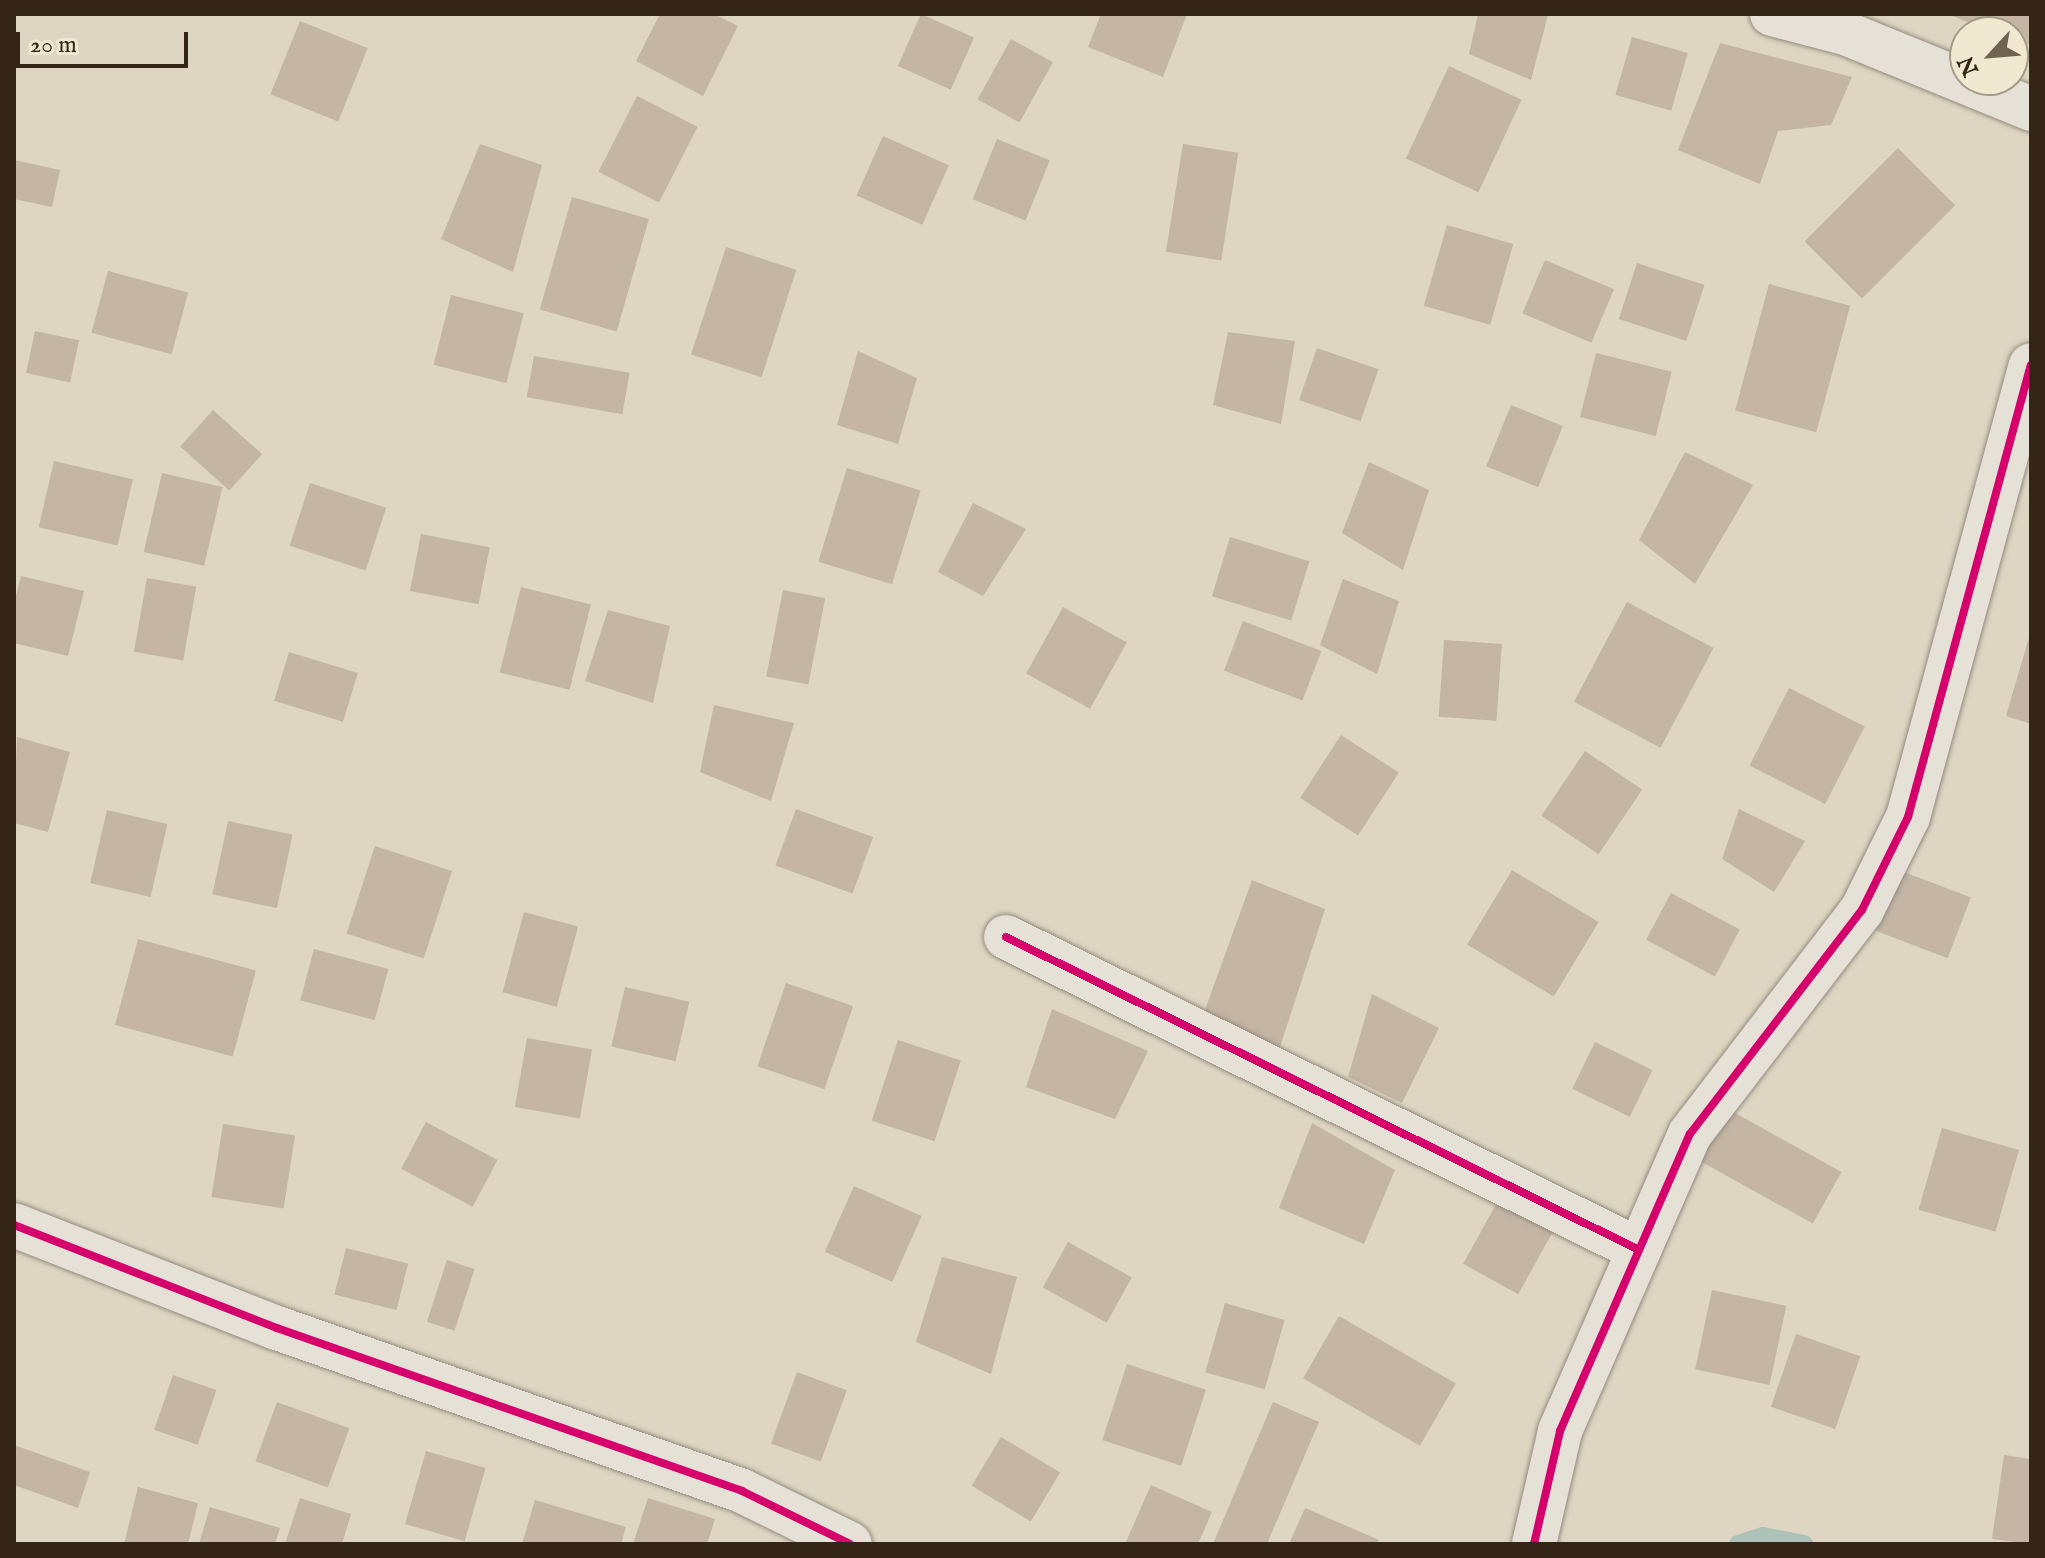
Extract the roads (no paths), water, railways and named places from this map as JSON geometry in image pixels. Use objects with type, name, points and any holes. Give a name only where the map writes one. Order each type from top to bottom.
[{"type":"street","points":[[1772,14],[1845,33],[2031,109]]},
{"type":"street","points":[[1534,1544],[1560,1431],[1690,1134],[1862,910],[1908,817],[2031,365]]},
{"type":"street","points":[[1006,937],[1639,1250]]},
{"type":"street","points":[[14,1225],[277,1328],[742,1491],[850,1544]]},
{"type":"waterway","points":[[1738,1544],[1763,1536],[1804,1544]]}]
